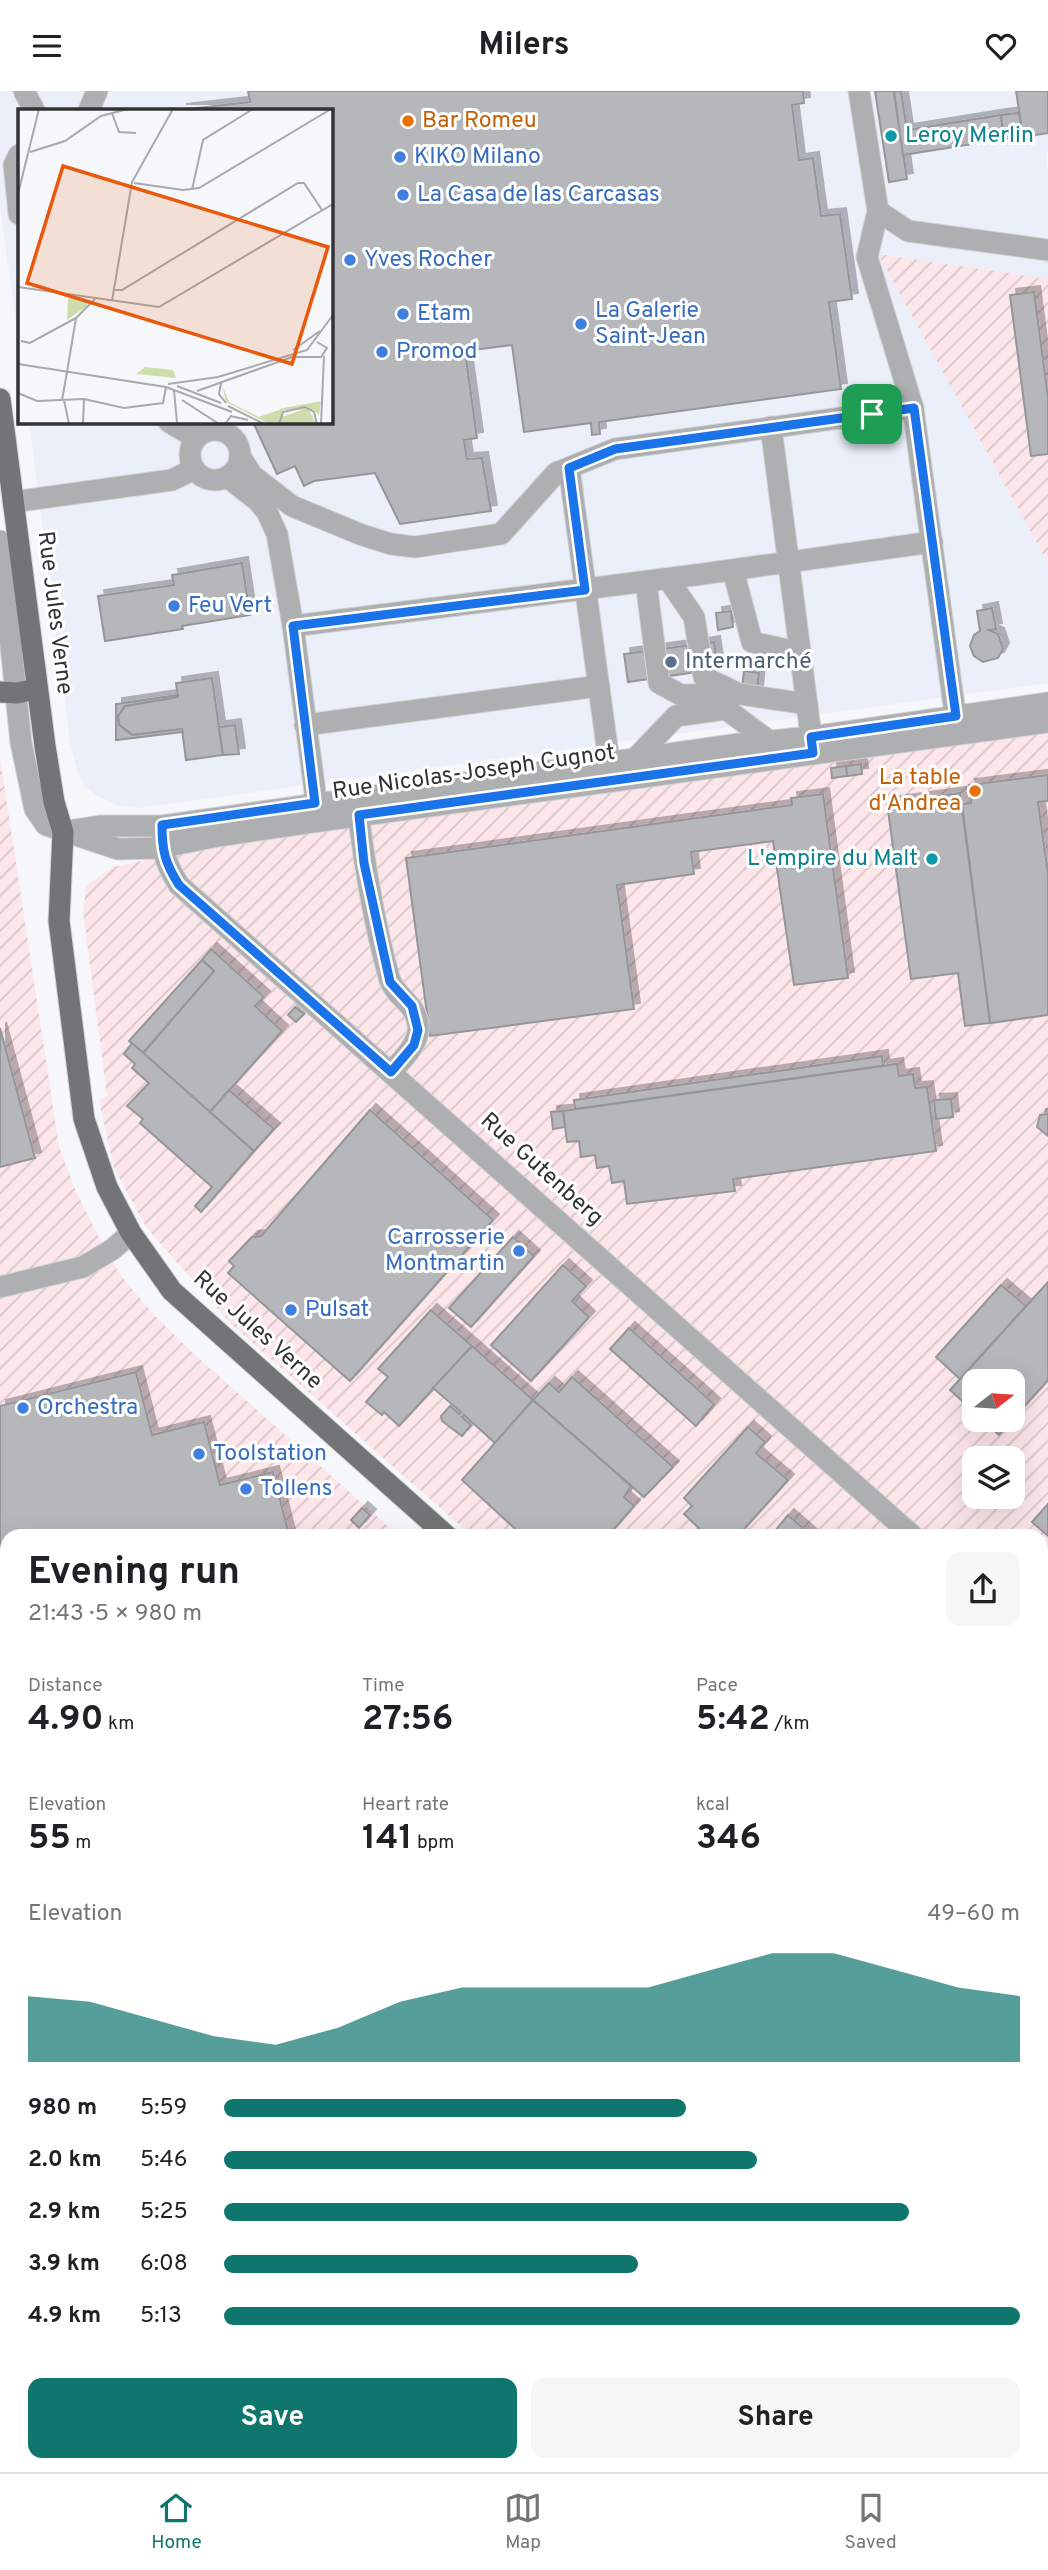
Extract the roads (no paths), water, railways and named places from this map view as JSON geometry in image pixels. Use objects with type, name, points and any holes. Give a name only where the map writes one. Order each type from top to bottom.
[{"type":"main road","name":"Rue Jules Verne","points":[[0,399],[13,502],[18,691],[63,832],[59,921],[84,1119],[107,1187],[131,1233],[172,1291],[439,1529]]},
{"type":"street","points":[[24,91],[33,109]]},
{"type":"street","points":[[89,109],[97,91]]},
{"type":"street","points":[[859,91],[878,212],[867,257],[914,408],[957,725]]},
{"type":"street","points":[[18,157],[14,166],[18,205]]},
{"type":"street","points":[[878,212],[908,231],[1048,250]]},
{"type":"street","points":[[240,456],[234,471],[227,477],[211,480],[194,469],[190,453],[196,438],[219,426],[235,439],[240,456],[252,475],[292,506],[362,535],[391,544],[415,547],[501,534],[556,473],[615,449],[914,408]]},
{"type":"street","points":[[171,423],[196,438]]},
{"type":"street","points":[[771,427],[812,745]]},
{"type":"street","points":[[569,468],[610,773]]},
{"type":"street","points":[[13,502],[172,480],[194,469]]},
{"type":"street","points":[[227,477],[258,501],[273,524],[280,545],[317,812]]},
{"type":"street","name":"Rue Jules Verne","points":[[0,541],[6,648],[18,691]]},
{"type":"street","points":[[293,626],[646,582],[932,542]]},
{"type":"street","points":[[733,570],[752,642],[800,653]]},
{"type":"street","points":[[668,579],[694,617],[704,677],[740,694]]},
{"type":"street","points":[[646,582],[659,683],[681,695],[740,694],[807,704]]},
{"type":"street","points":[[305,725],[599,686]]},
{"type":"street","name":"Rue Nicolas-Joseph Cugnot","points":[[63,832],[101,826],[162,825],[317,812],[957,725],[1048,703]]},
{"type":"street","points":[[634,760],[676,716],[726,709],[769,741]]},
{"type":"street","name":"Rue Nicolas-Joseph Cugnot","points":[[957,725],[1048,722]]},
{"type":"street","name":"Rue Nicolas-Joseph Cugnot","points":[[610,773],[634,760],[769,741],[812,745]]},
{"type":"street","points":[[358,806],[364,863],[390,982],[412,1006],[418,1030],[414,1045],[391,1072]]},
{"type":"street","name":"Rue Nicolas-Joseph Cugnot","points":[[63,832],[118,849],[162,847],[317,812]]},
{"type":"street","name":"Rue Gutenberg","points":[[162,825],[162,847],[167,865],[179,885],[905,1529]]},
{"type":"street","points":[[0,1287],[83,1267],[113,1249],[131,1233]]},
{"type":"place","name":"Bar Romeu","points":[[408,121]]},
{"type":"place","name":"Leroy Merlin","points":[[891,136]]},
{"type":"place","name":"KIKO Milano","points":[[400,157]]},
{"type":"place","name":"La Casa de las Carcasas","points":[[403,195]]},
{"type":"place","name":"Yves Rocher","points":[[350,260]]},
{"type":"place","name":"Etam","points":[[403,314]]},
{"type":"place","name":"La Galerie Saint-Jean","points":[[581,324]]},
{"type":"place","name":"Promod","points":[[382,352]]},
{"type":"place","name":"Feu Vert","points":[[174,606]]},
{"type":"place","name":"Intermarché","points":[[671,662]]},
{"type":"place","name":"La table d'Andrea","points":[[975,791]]},
{"type":"place","name":"L'empire du Malt","points":[[932,859]]},
{"type":"place","name":"Carrosserie Montmartin","points":[[519,1251]]},
{"type":"place","name":"Pulsat","points":[[291,1310]]},
{"type":"place","name":"Orchestra","points":[[23,1408]]},
{"type":"place","name":"Toolstation","points":[[199,1454]]},
{"type":"place","name":"Tollens","points":[[246,1489]]}]
